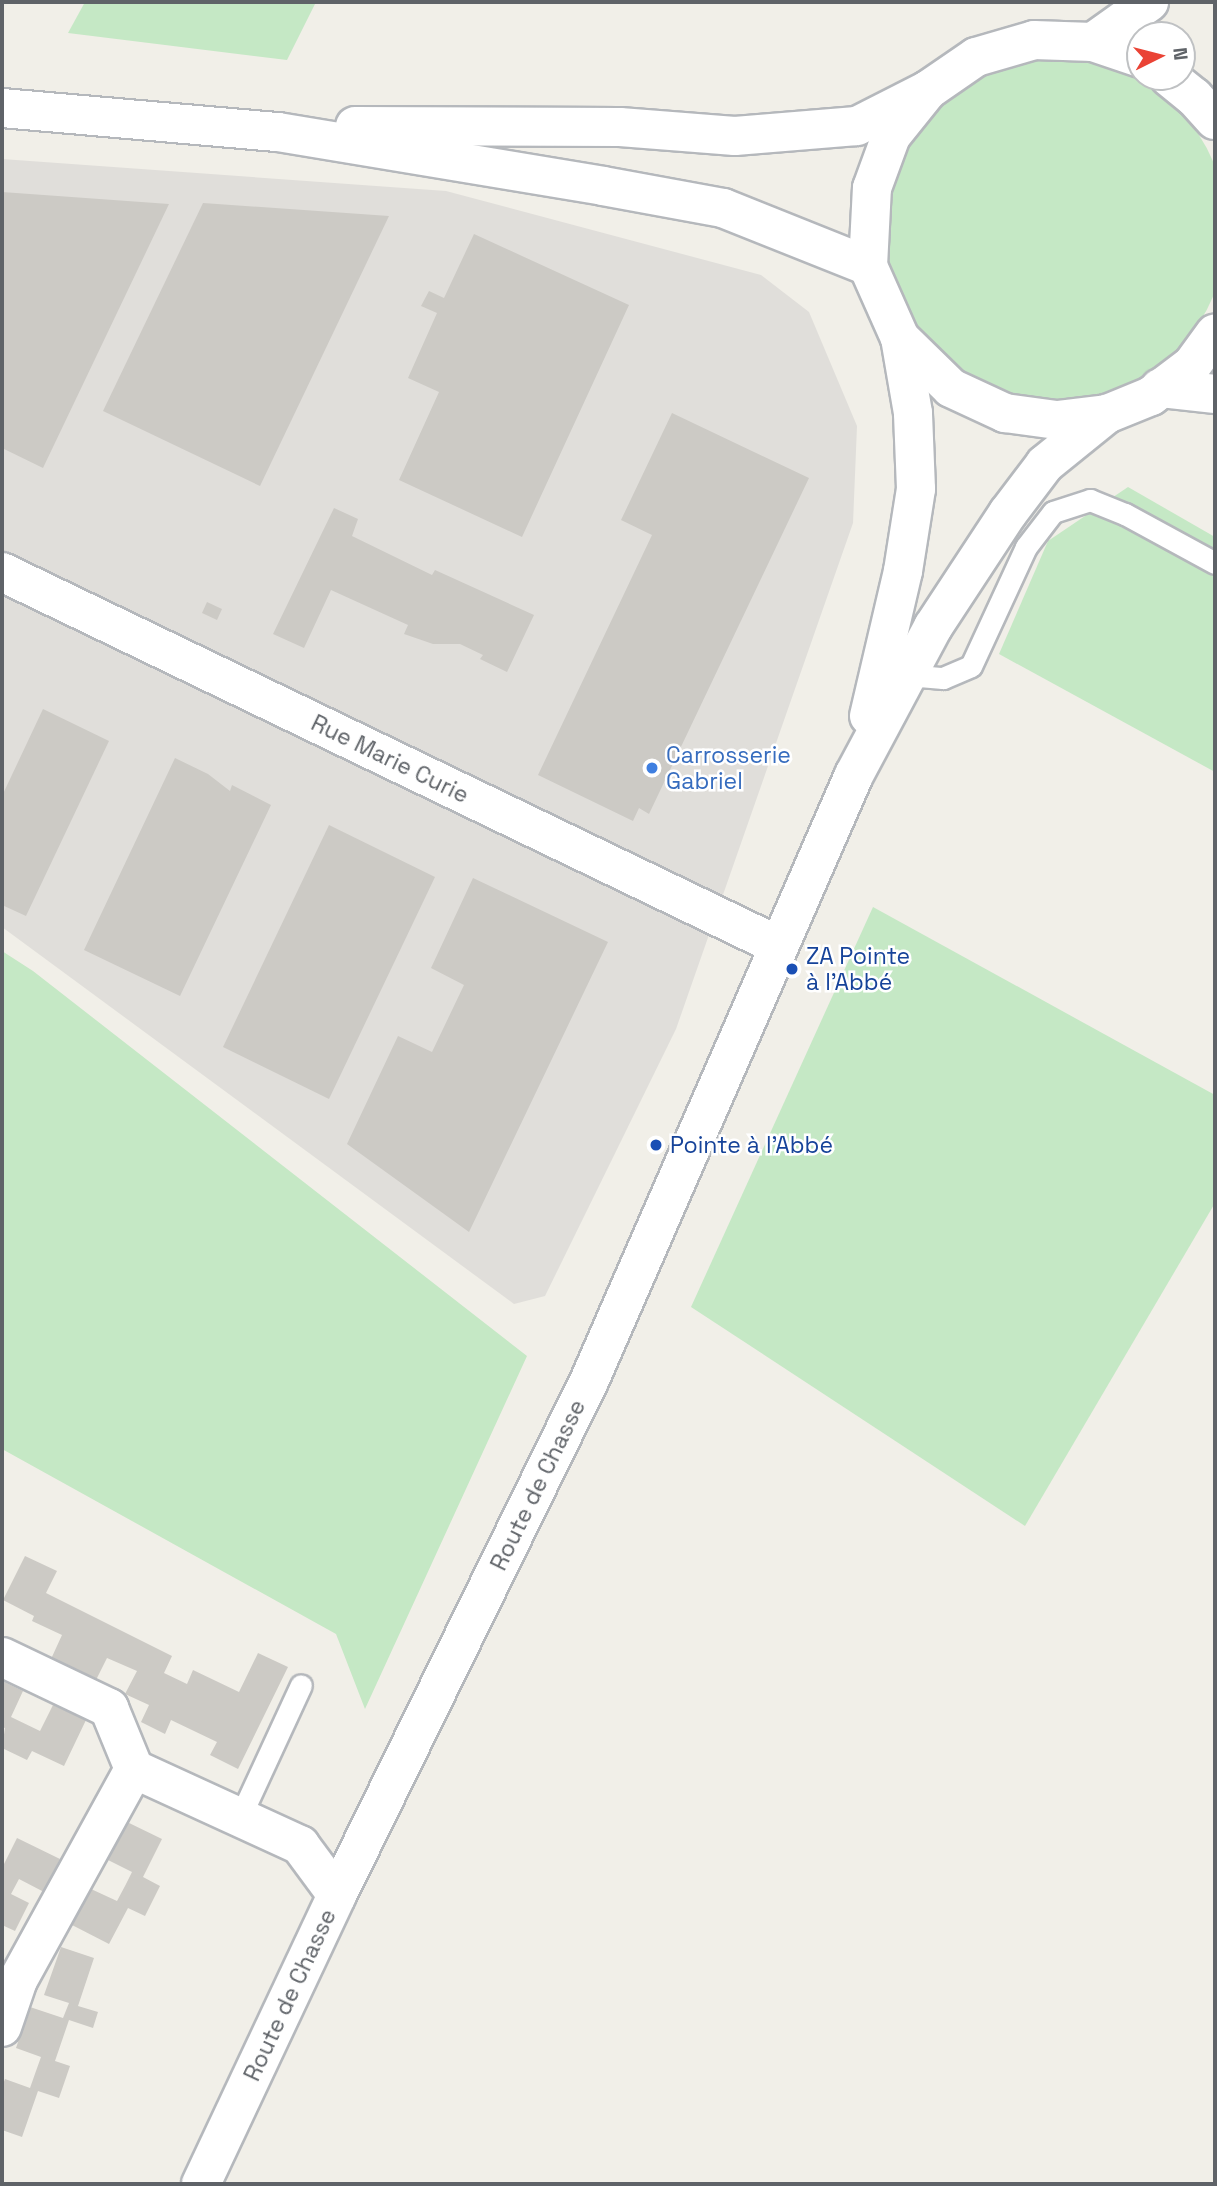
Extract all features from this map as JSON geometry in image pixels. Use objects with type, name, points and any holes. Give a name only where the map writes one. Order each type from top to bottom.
[{"type":"main road","points":[[1093,42],[1149,2]]},
{"type":"main road","points":[[278,132],[389,125],[620,127],[735,136],[857,126],[928,90],[976,57],[1034,40],[1093,42],[1126,53]]},
{"type":"main road","points":[[854,775],[903,571],[916,489],[913,413],[900,338],[868,266],[872,188],[891,136],[928,90]]},
{"type":"main road","points":[[1186,91],[1215,120]]},
{"type":"main road","points":[[2,108],[278,132],[723,208],[868,266]]},
{"type":"main road","points":[[900,338],[951,388],[1005,413],[1057,421],[1107,414],[1151,396],[1192,365],[1215,333]]},
{"type":"main road","points":[[1160,388],[1215,394]]},
{"type":"main road","points":[[854,775],[933,627],[1008,513],[1045,464],[1107,414]]},
{"type":"main road","name":"Rue Marie Curie","points":[[2,572],[779,946]]},
{"type":"main road","name":"Route de Chasse","points":[[201,2184],[337,1895],[586,1388],[854,775]]},
{"type":"main road","points":[[2,1657],[109,1709],[134,1769],[300,1844],[337,1895]]},
{"type":"main road","points":[[2,2027],[10,1976],[134,1769]]},
{"type":"lane","points":[[907,675],[943,678],[971,666],[1026,547],[1053,512],[1090,500],[1125,514],[1215,563]]},
{"type":"lane","points":[[240,1817],[302,1685]]},
{"type":"shaded area","points":[[2,159],[446,191],[761,275],[809,312],[857,426],[853,523],[676,1029],[545,1296],[514,1304],[2,927]]},
{"type":"green space","points":[[85,2],[316,2],[287,60],[68,33]]},
{"type":"green space","points":[[1055,57],[1089,60],[1126,72],[1126,91],[1158,91],[1177,107],[1207,148],[1220,179],[1226,212],[1224,263],[1214,295],[1198,325],[1177,351],[1151,372],[1121,388],[1089,398],[1055,401],[1021,398],[989,388],[959,372],[933,351],[912,325],[896,295],[886,263],[883,229],[886,195],[896,163],[912,133],[933,107],[959,86],[989,70],[1021,60]]},
{"type":"green space","points":[[1128,487],[1215,537],[1215,772],[999,654],[1048,541]]},
{"type":"green space","points":[[873,907],[1215,1095],[1215,1203],[1025,1526],[691,1307]]},
{"type":"green space","points":[[2,951],[33,971],[527,1356],[365,1709],[336,1634],[2,1449]]},
{"type":"building","points":[[2,192],[169,204],[43,468],[2,448]]},
{"type":"building","points":[[203,203],[389,216],[260,486],[103,411]]},
{"type":"building","points":[[474,234],[629,305],[522,537],[399,480],[439,392],[408,378],[437,313],[421,306],[429,291],[444,298]]},
{"type":"building","points":[[672,413],[809,478],[649,814],[639,808],[633,821],[538,775],[652,535],[621,520]]},
{"type":"building","points":[[334,508],[358,519],[352,536],[432,575],[435,570],[534,615],[507,672],[480,659],[483,655],[460,644],[433,644],[404,634],[408,625],[331,590],[304,648],[273,634]]},
{"type":"building","points":[[207,602],[222,609],[217,620],[202,613]]},
{"type":"building","points":[[43,709],[109,741],[26,916],[2,905],[2,796]]},
{"type":"building","points":[[175,758],[208,774],[230,791],[232,785],[271,805],[180,996],[84,950]]},
{"type":"building","points":[[329,825],[435,877],[329,1099],[223,1047]]},
{"type":"building","points":[[473,878],[608,942],[469,1232],[347,1144],[398,1036],[432,1052],[464,985],[431,968]]},
{"type":"building","points":[[25,1556],[57,1571],[46,1593],[172,1656],[164,1673],[187,1684],[193,1670],[239,1692],[258,1653],[288,1667],[238,1769],[210,1755],[217,1742],[171,1720],[165,1734],[141,1722],[149,1705],[125,1694],[137,1671],[107,1658],[96,1680],[51,1659],[62,1635],[32,1621],[34,1616],[3,1600]]},
{"type":"building","points":[[2,1681],[23,1691],[11,1717],[40,1731],[53,1705],[86,1720],[64,1766],[32,1751],[27,1760],[2,1748],[5,1728],[2,1727]]},
{"type":"building","points":[[125,1821],[162,1839],[143,1877],[160,1886],[145,1916],[128,1908],[109,1944],[72,1925],[91,1889],[117,1901],[125,1886],[132,1872],[106,1859]]},
{"type":"building","points":[[17,1838],[60,1859],[44,1892],[19,1879],[11,1894],[29,1903],[15,1931],[2,1925],[2,1868]]},
{"type":"building","points":[[61,1947],[94,1958],[78,2006],[98,2012],[93,2028],[69,2020],[55,2061],[70,2066],[59,2098],[38,2091],[22,2137],[2,2130],[2,2087],[5,2079],[30,2088],[41,2057],[16,2048],[30,2007],[63,2018],[69,2003],[44,1995]]},
{"type":"place","name":"Carrosserie Gabriel","points":[[652,768]]},
{"type":"place","name":"ZA Pointe à l'Abbé","points":[[792,969]]},
{"type":"place","name":"Pointe à l'Abbé","points":[[656,1145]]}]
